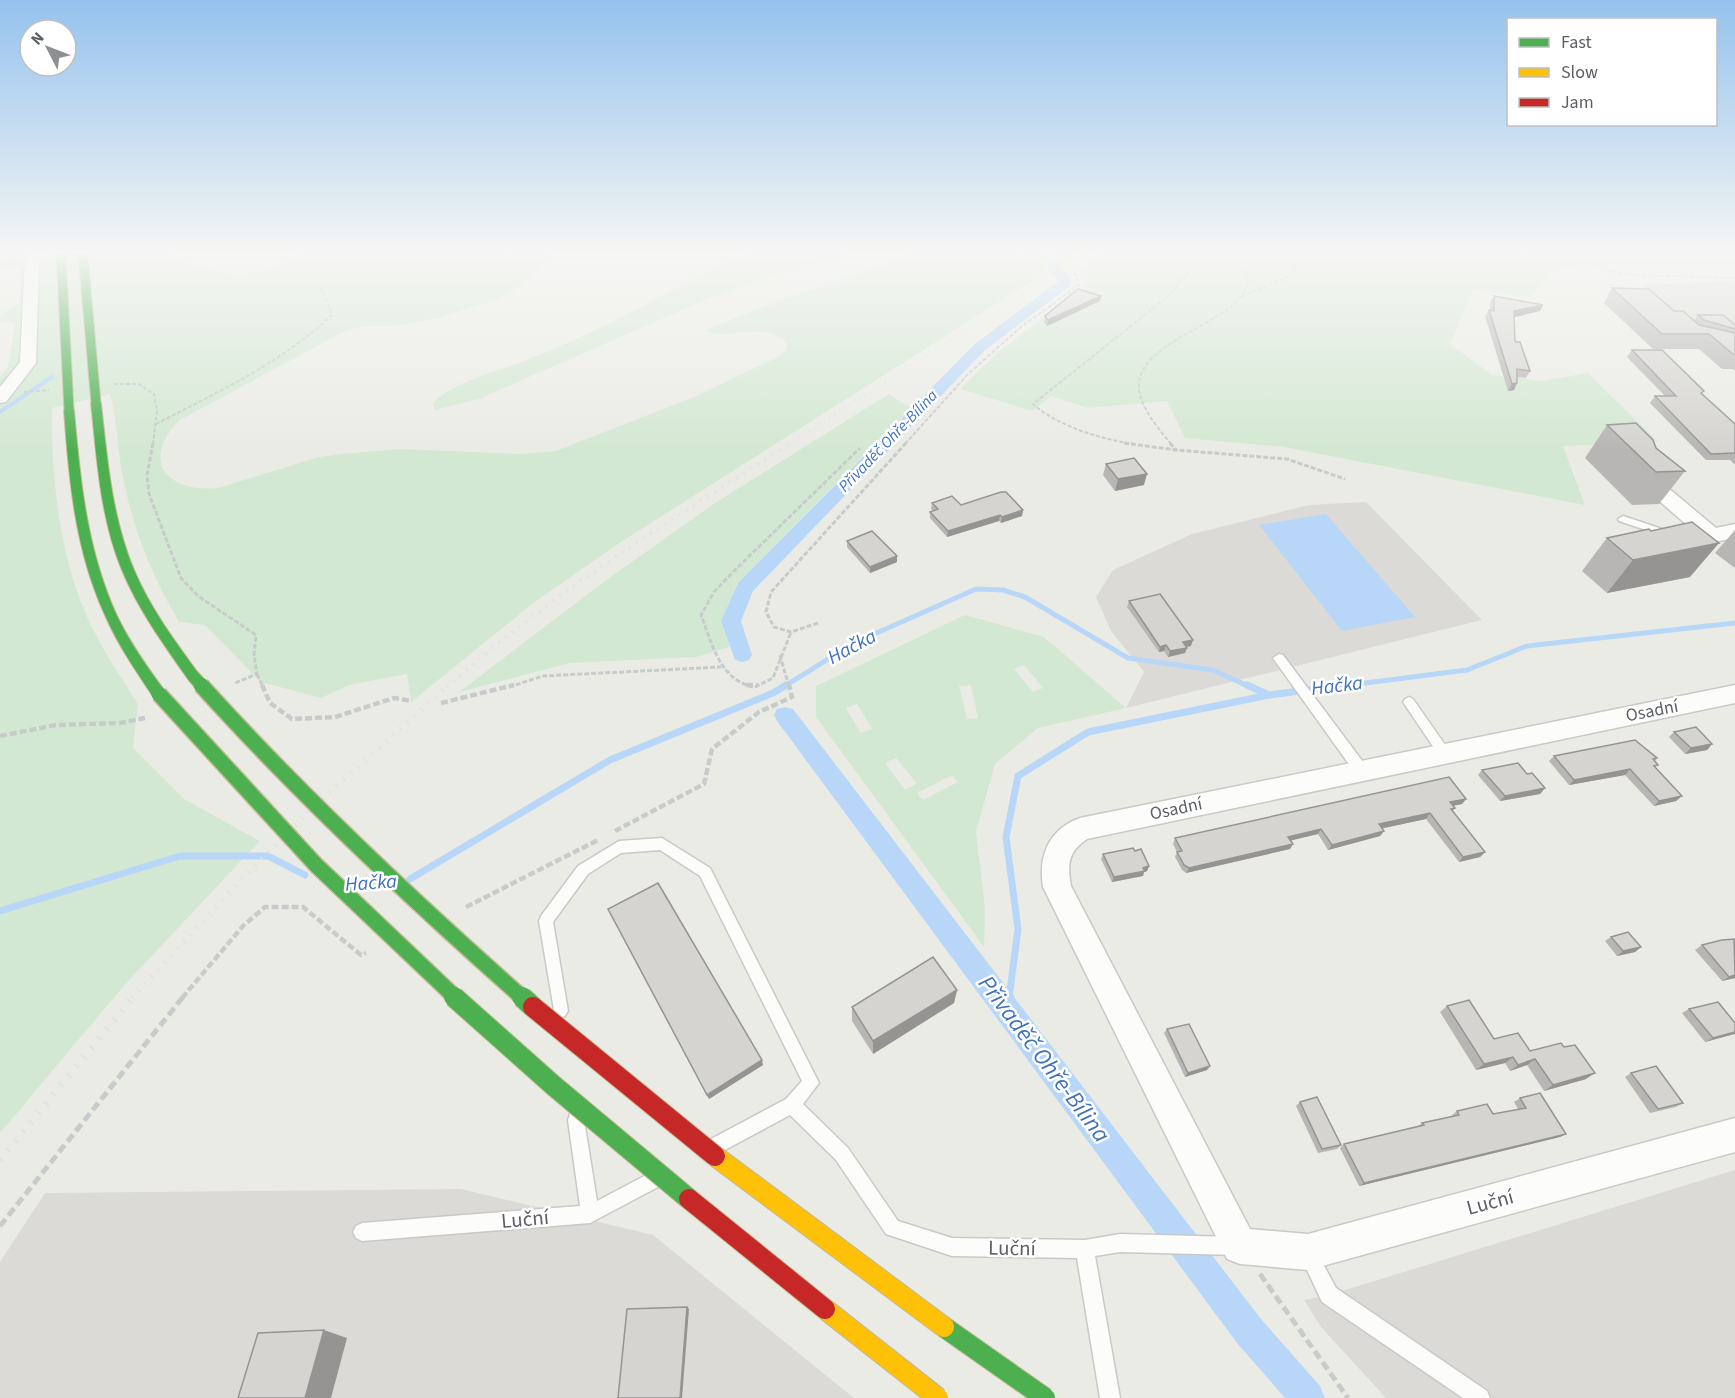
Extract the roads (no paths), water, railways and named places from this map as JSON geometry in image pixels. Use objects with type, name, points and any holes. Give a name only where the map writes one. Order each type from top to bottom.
[{"type":"highway","points":[[64,319],[75,485],[86,550],[105,604],[127,646],[159,694],[232,779],[354,904],[533,1070],[712,1219],[938,1398]]},
{"type":"highway","points":[[89,319],[104,477],[118,538],[136,589],[160,631],[192,676],[268,760],[387,877],[565,1036],[748,1181],[966,1344],[1045,1398]]},
{"type":"street","points":[[0,398],[28,363],[30,319]]},
{"type":"street","points":[[1641,475],[1711,535]]},
{"type":"street","points":[[1642,549],[1735,531]]},
{"type":"street","name":"Osadní","points":[[1240,1246],[1058,887],[1053,867],[1059,846],[1080,829],[1735,694]]},
{"type":"street","name":"Luční","points":[[1240,1246],[1308,1252],[1735,1135]]},
{"type":"lane","points":[[1623,519],[1685,541]]},
{"type":"lane","points":[[1279,658],[1361,770]]},
{"type":"lane","points":[[1409,702],[1444,753]]},
{"type":"lane","points":[[566,1050],[546,921],[583,870],[619,847],[662,844],[705,872],[801,1062],[811,1083],[792,1105]]},
{"type":"lane","points":[[569,1073],[590,1214]]},
{"type":"lane","name":"Luční","points":[[362,1232],[590,1214],[792,1105],[842,1154],[892,1228],[952,1247],[1085,1249],[1120,1243],[1240,1246]]},
{"type":"lane","points":[[1085,1249],[1110,1398]]},
{"type":"lane","points":[[1308,1252],[1329,1295],[1480,1398]]},
{"type":"water","points":[[1326,514],[1415,617],[1342,631],[1259,525]]},
{"type":"waterway","name":"Přivaděč Ohře-Bílina","points":[[742,655],[731,621],[745,588],[980,347],[1017,319]]},
{"type":"waterway","points":[[0,412],[52,377]]},
{"type":"waterway","name":"Hačka","points":[[783,687],[854,643],[976,589],[1003,590],[1025,597],[1128,658],[1213,670],[1250,687]]},
{"type":"waterway","name":"Hačka","points":[[1334,687],[1467,670],[1527,646],[1735,623]]},
{"type":"waterway","name":"Hačka","points":[[410,879],[610,760],[773,693],[786,685]]},
{"type":"waterway","name":"Hačka","points":[[1247,685],[1269,695]]},
{"type":"waterway","name":"Hačka","points":[[1269,695],[1346,685]]},
{"type":"waterway","points":[[1009,998],[1018,929],[1006,837],[1018,776],[1088,732],[1269,695]]},
{"type":"waterway","name":"Přivaděč Ohře-Bílina","points":[[785,715],[1249,1331],[1308,1398]]},
{"type":"waterway","name":"Hačka","points":[[0,911],[180,856],[268,856],[305,875]]},
{"type":"waterway","name":"Hačka","points":[[354,885],[377,883]]},
{"type":"waterway","points":[[1008,1009],[1010,997]]},
{"type":"railway","points":[[789,444],[982,319]]},
{"type":"railway","points":[[447,687],[528,619],[571,588],[791,443]]},
{"type":"railway","points":[[132,998],[243,878],[318,803],[449,685]]},
{"type":"railway","points":[[0,1160],[133,997]]}]
